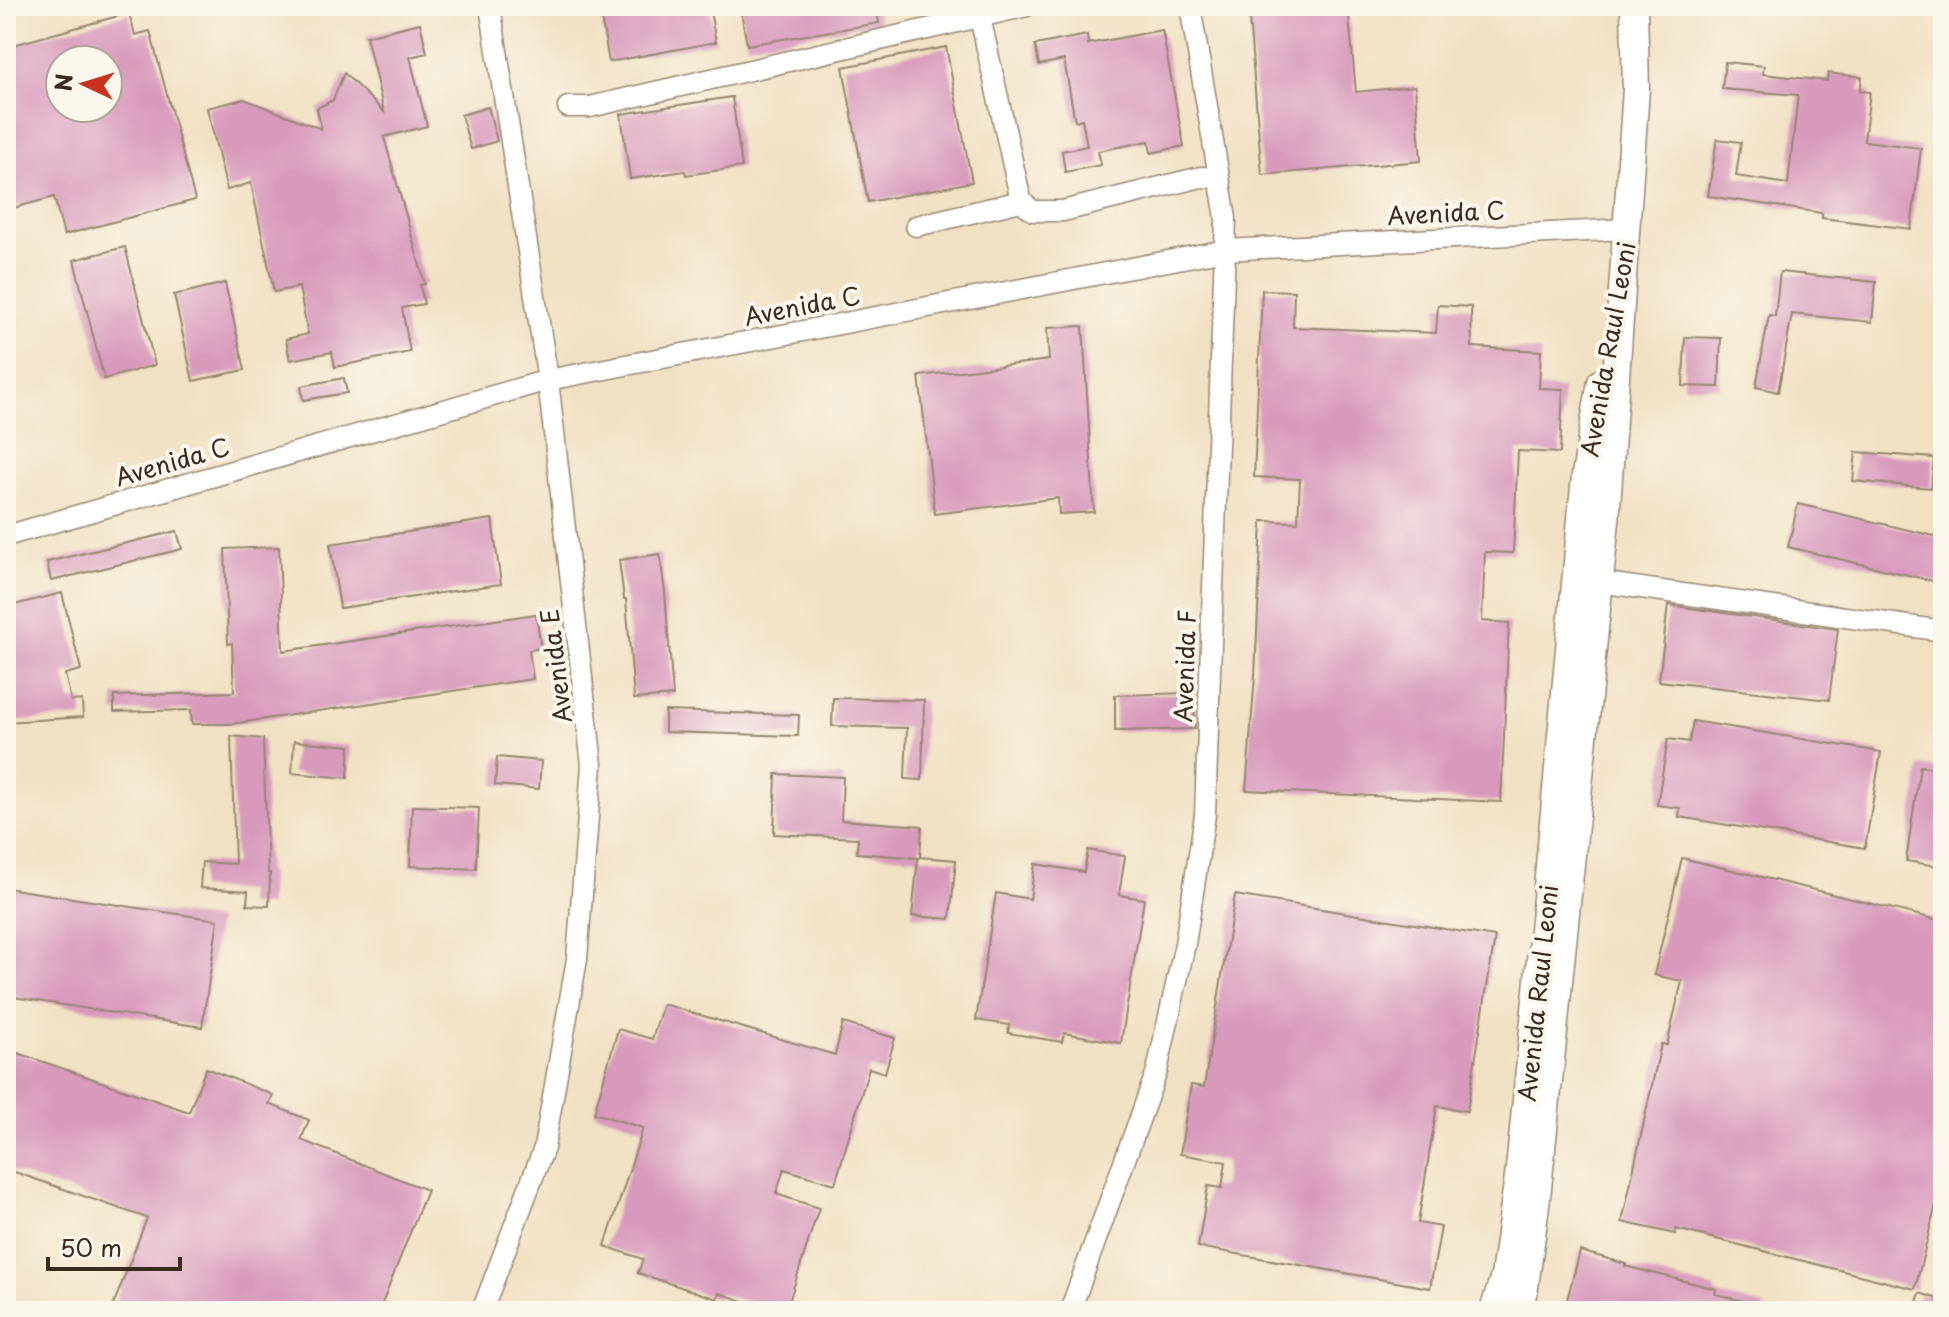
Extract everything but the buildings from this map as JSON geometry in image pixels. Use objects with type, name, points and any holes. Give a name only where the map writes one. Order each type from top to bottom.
[{"type":"main road","points":[[1627,229],[1636,89],[1634,6]]},
{"type":"main road","name":"Avenida Raul Leoni","points":[[1518,1311],[1525,1287],[1537,1198],[1599,582],[1627,229]]},
{"type":"main road","name":"Avenida Raul Leoni","points":[[1493,1311],[1504,1276],[1519,1169],[1585,475],[1627,229]]},
{"type":"street","name":"Avenida E","points":[[482,1311],[544,1148],[577,959],[592,765],[548,380],[490,6]]},
{"type":"street","points":[[568,107],[590,107],[1027,6]]},
{"type":"street","name":"Avenida F","points":[[1070,1311],[1157,1071],[1185,944],[1205,815],[1226,218],[1190,6]]},
{"type":"street","points":[[980,17],[1021,201],[1033,211],[1063,211],[1201,177],[1218,178]]},
{"type":"street","points":[[916,226],[1021,201]]},
{"type":"street","name":"Avenida C","points":[[6,536],[548,380],[1225,250],[1627,229]]},
{"type":"street","points":[[1599,582],[1943,631]]}]
